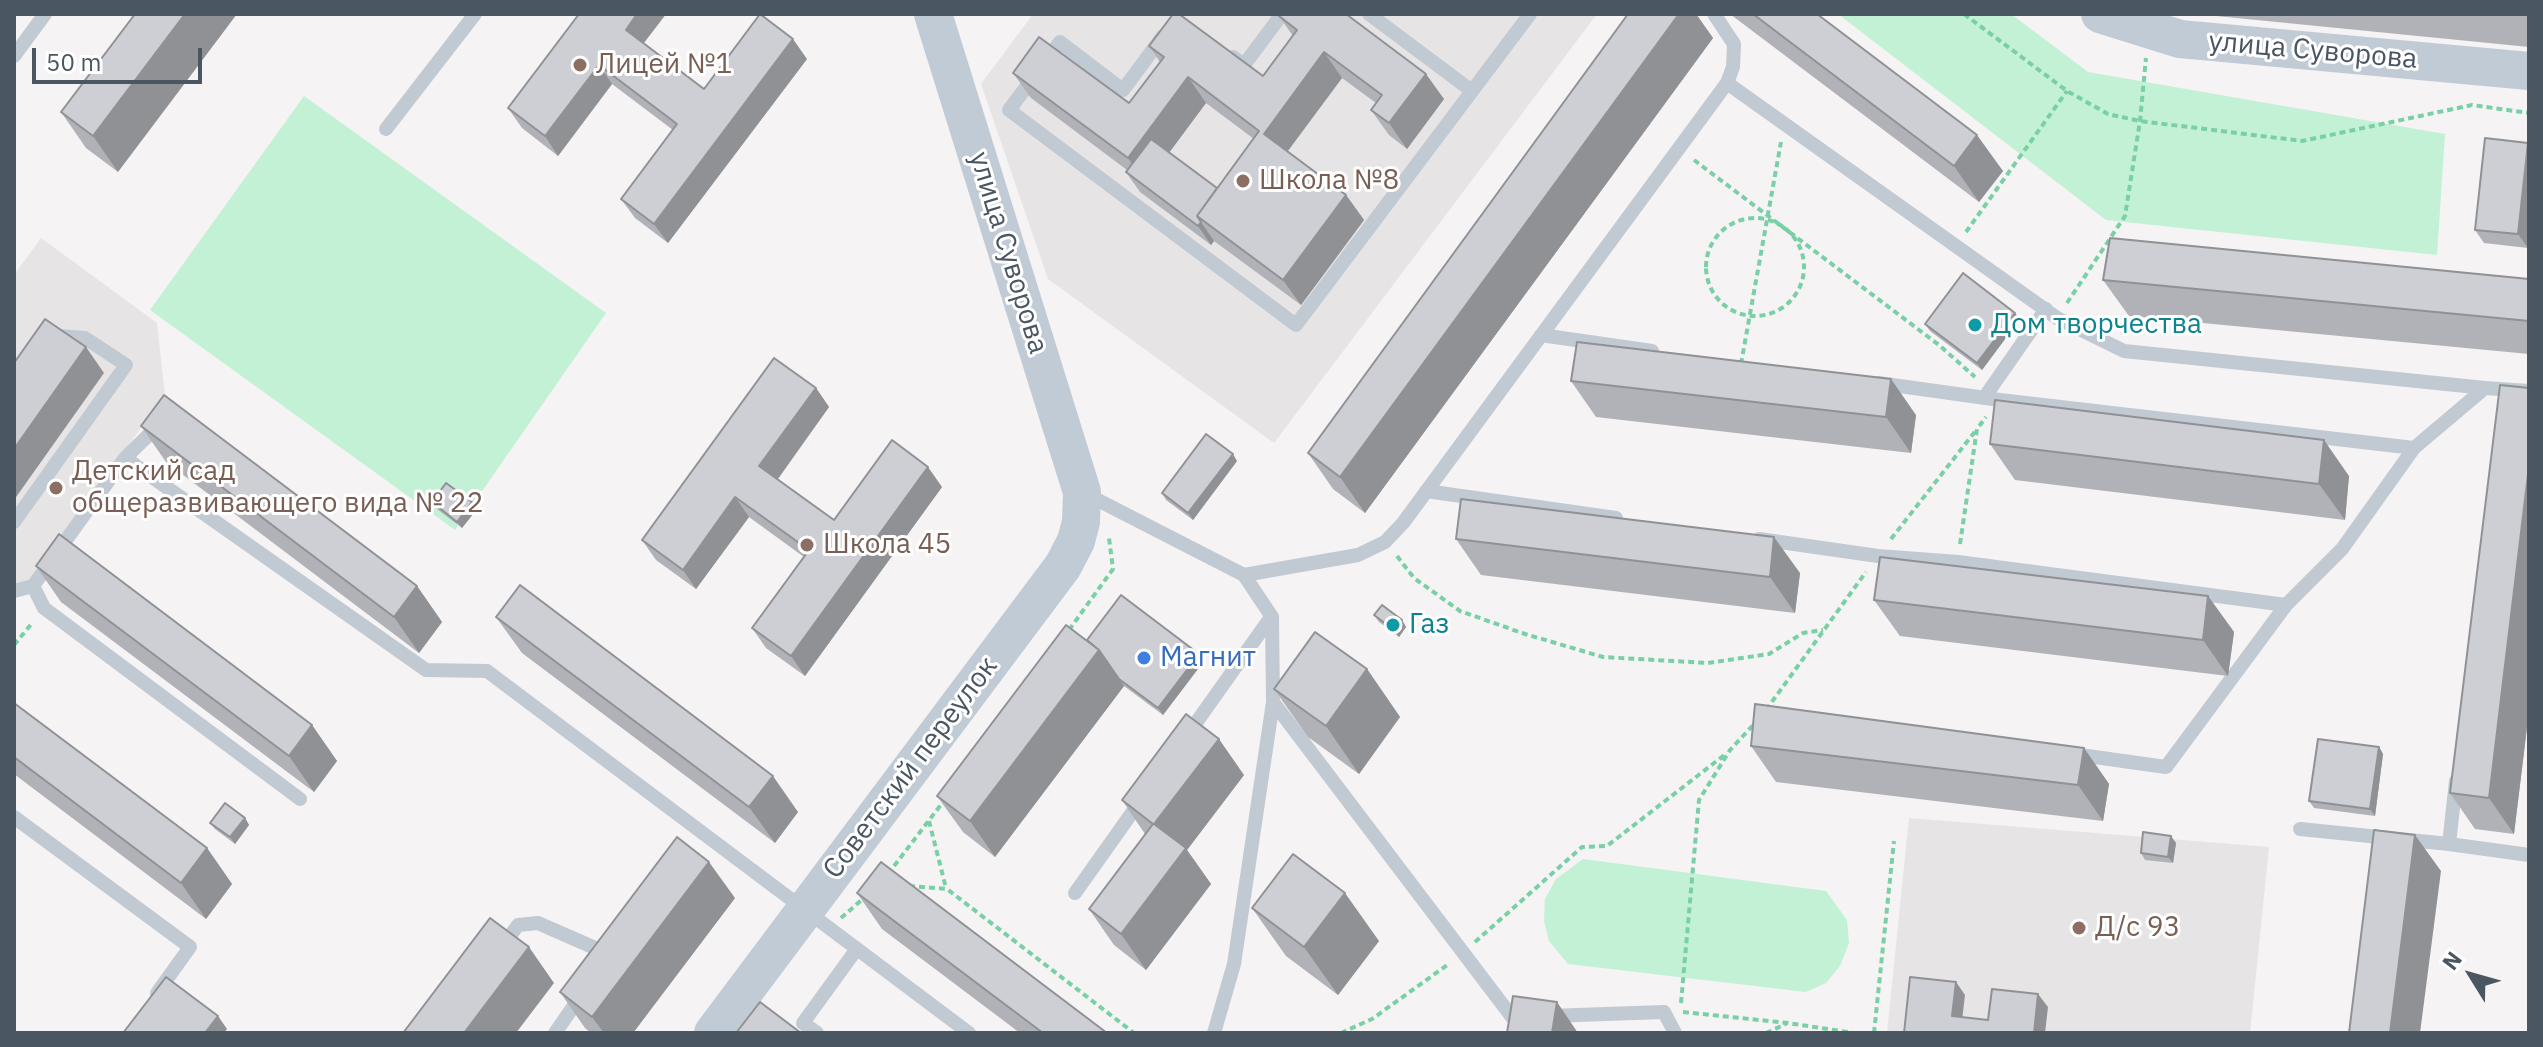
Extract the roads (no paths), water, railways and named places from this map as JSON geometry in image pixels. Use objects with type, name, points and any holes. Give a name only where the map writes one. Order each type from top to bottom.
[{"type":"street","name":"улица Суворова","points":[[933,14],[1093,498]]},
{"type":"street","name":"улица Суворова","points":[[2100,14],[2149,22],[2180,39],[2529,71]]},
{"type":"street","name":"Советский переулок","points":[[713,1033],[816,920],[1063,566],[1093,498]]},
{"type":"lane","points":[[14,56],[45,14]]},
{"type":"lane","points":[[386,129],[475,14]]},
{"type":"lane","points":[[1222,49],[1244,65],[1282,14]]},
{"type":"lane","points":[[1369,14],[1472,91]]},
{"type":"lane","points":[[1169,28],[1123,90],[1060,42],[1009,110],[1296,325],[1530,14]]},
{"type":"lane","points":[[1244,575],[1358,555],[1385,542],[1403,523],[1727,83],[1733,67],[1734,44],[1714,14]]},
{"type":"lane","points":[[1727,83],[2051,314],[2124,351],[2529,391]]},
{"type":"lane","points":[[1991,396],[2051,314]]},
{"type":"lane","points":[[1541,335],[1664,353]]},
{"type":"lane","points":[[14,522],[126,365],[85,338],[58,336],[49,349]]},
{"type":"lane","points":[[1862,381],[2414,448]]},
{"type":"lane","points":[[2058,752],[2166,767],[2286,605],[2342,549],[2414,448],[2485,388]]},
{"type":"lane","points":[[2501,404],[2503,388]]},
{"type":"lane","points":[[14,591],[33,586],[125,458],[169,415]]},
{"type":"lane","points":[[125,458],[426,670],[487,671],[699,841],[816,920],[969,1033]]},
{"type":"lane","points":[[1426,491],[1628,520]]},
{"type":"lane","points":[[1093,498],[1244,575],[1272,617],[1273,702],[1234,964],[1214,1033]]},
{"type":"lane","points":[[1738,536],[2286,605]]},
{"type":"lane","points":[[33,586],[44,608],[300,799]]},
{"type":"lane","points":[[1173,755],[1272,617]]},
{"type":"lane","points":[[1273,702],[1512,1017],[1509,1033]]},
{"type":"lane","points":[[2449,844],[2458,766]]},
{"type":"lane","points":[[1075,893],[1147,792]]},
{"type":"lane","points":[[14,817],[190,947],[146,1009]]},
{"type":"lane","points":[[2300,829],[2376,845],[2449,844],[2529,855]]},
{"type":"lane","points":[[491,961],[518,925],[538,923],[607,961],[555,1033]]},
{"type":"lane","points":[[817,1033],[803,1023],[856,950]]},
{"type":"lane","points":[[1512,1017],[1664,1012],[1677,1028]]},
{"type":"place","name":"Лицей №1","points":[[580,65]]},
{"type":"place","name":"Школа №8","points":[[1243,181]]},
{"type":"place","name":"Дом творчества","points":[[1975,325]]},
{"type":"place","name":"Детский сад общеразвивающего вида № 22","points":[[56,488]]},
{"type":"place","name":"Школа 45","points":[[807,545]]},
{"type":"place","name":"Газ","points":[[1393,625]]},
{"type":"place","name":"Магнит","points":[[1144,658]]},
{"type":"place","name":"Д/с 93","points":[[2079,928]]}]
